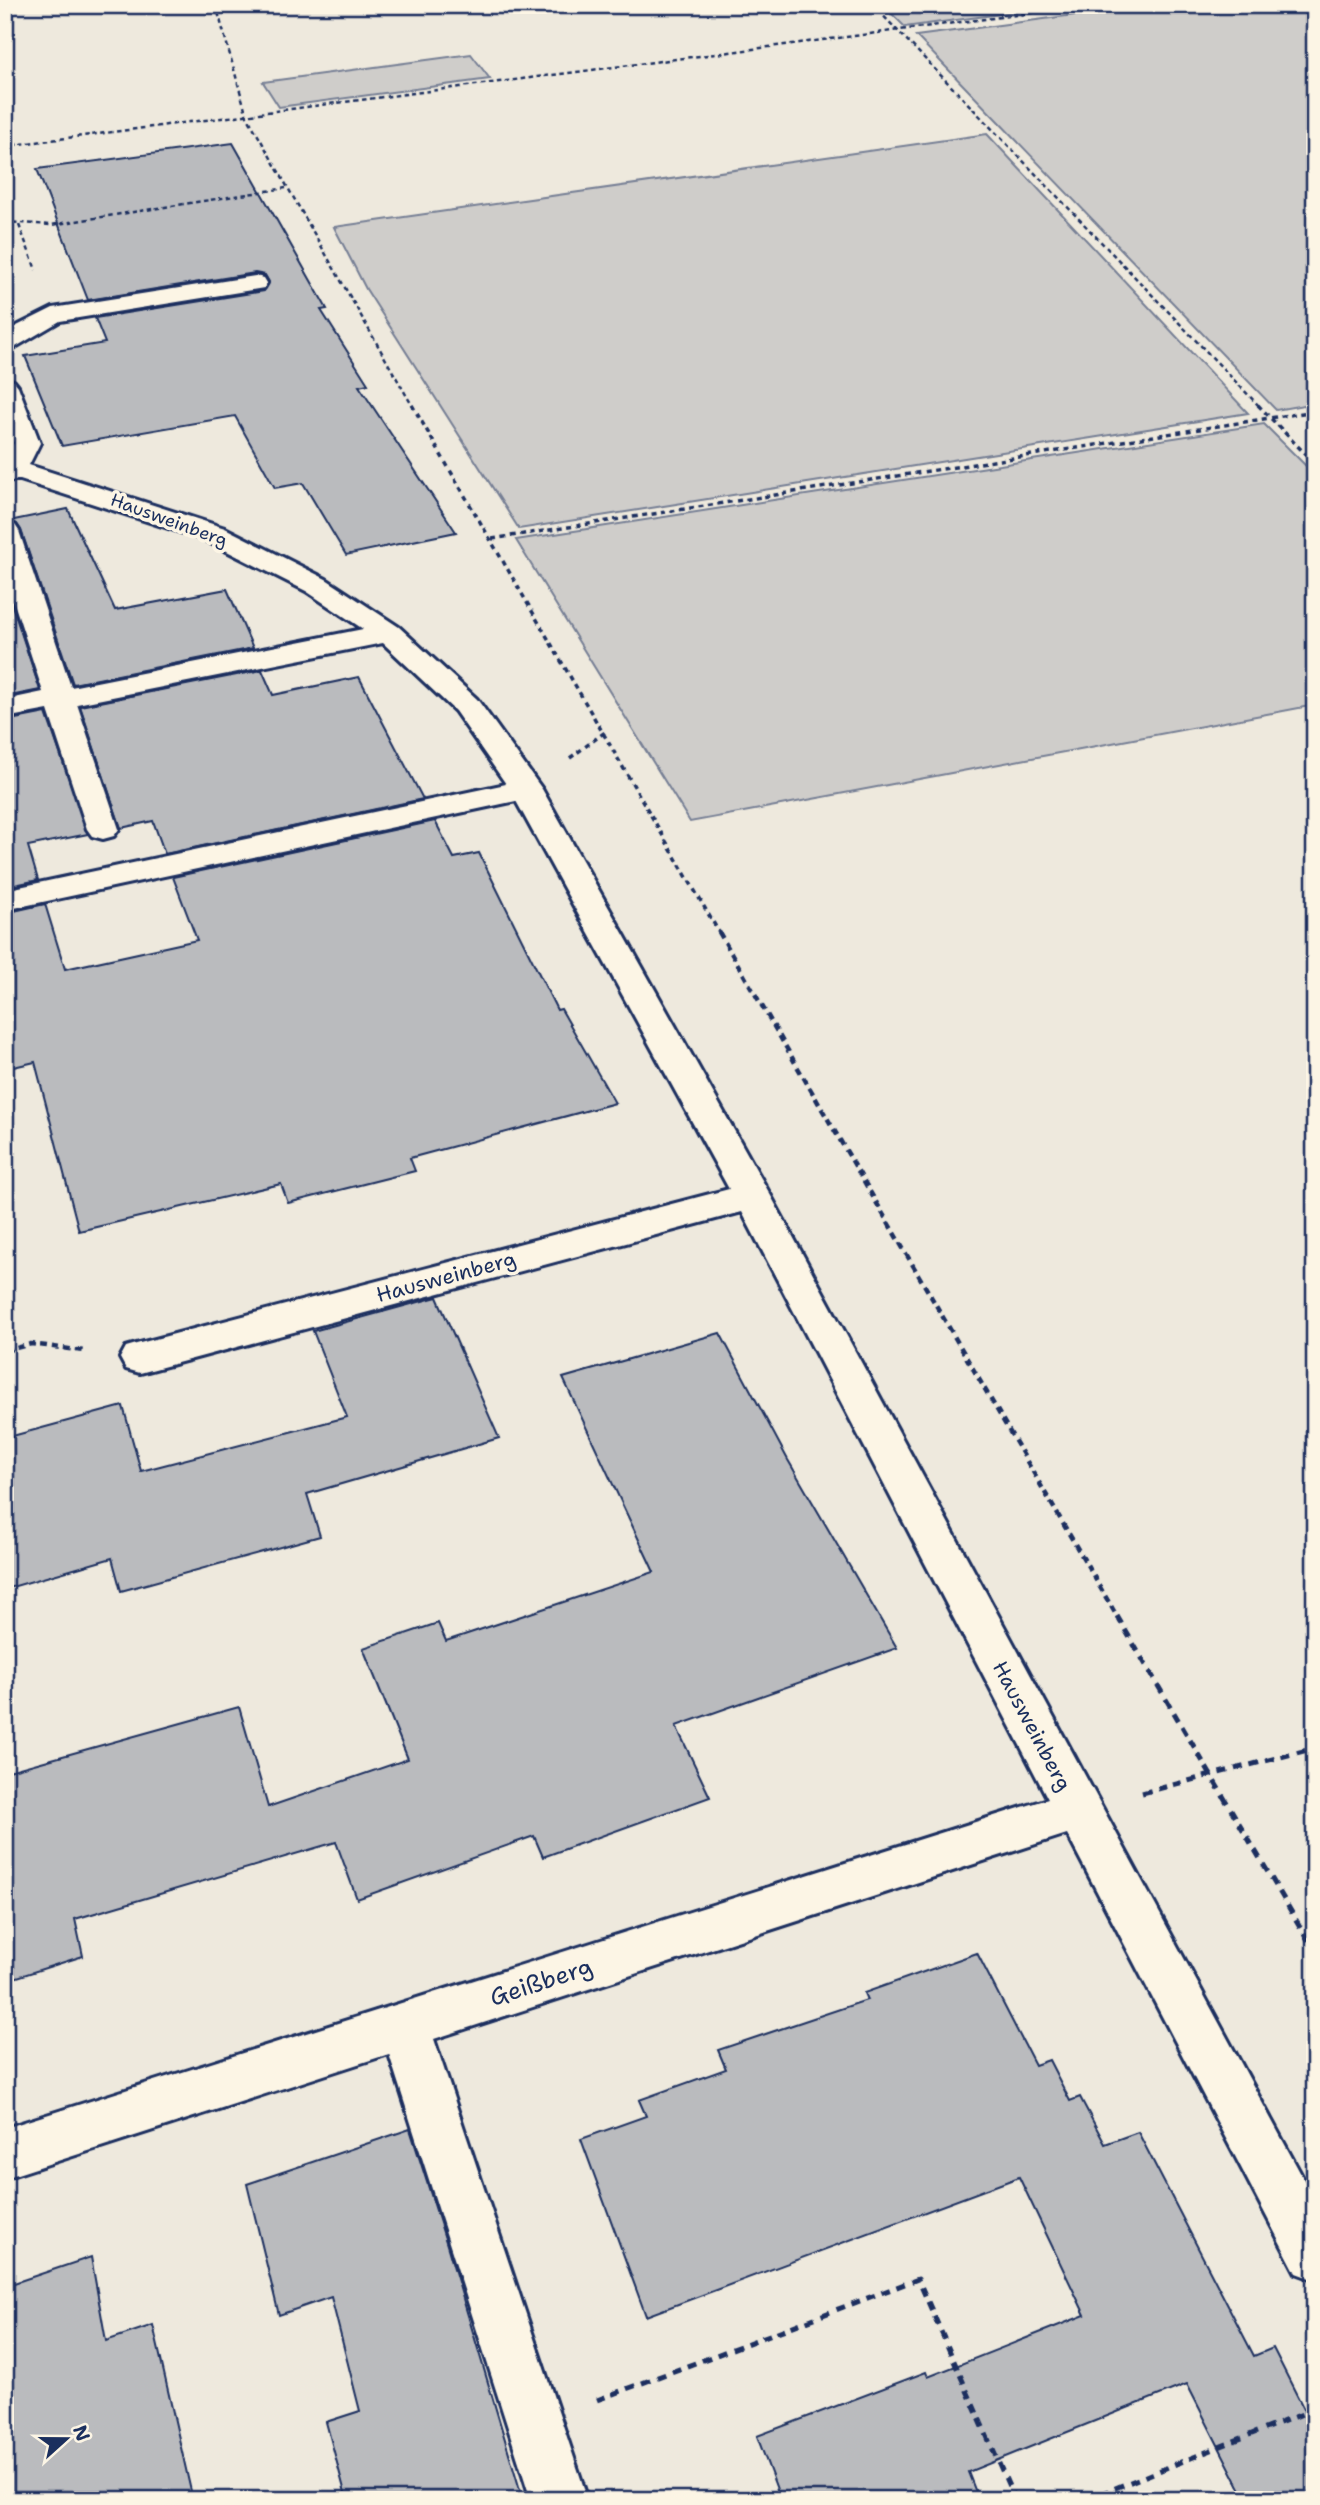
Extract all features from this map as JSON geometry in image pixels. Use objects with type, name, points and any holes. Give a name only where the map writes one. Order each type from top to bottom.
[{"type":"street","points":[[5,343],[53,315],[255,283]]},
{"type":"street","name":"Hausweinberg","points":[[5,386],[27,443],[8,470],[215,534],[316,585],[389,633],[466,705],[526,789],[752,1196],[1315,2254]]},
{"type":"street","points":[[5,531],[103,829]]},
{"type":"street","points":[[5,709],[389,633]]},
{"type":"street","points":[[5,900],[526,789]]},
{"type":"street","name":"Hausweinberg","points":[[140,1358],[752,1196]]},
{"type":"street","name":"Geißberg","points":[[5,2153],[1077,1810]]},
{"type":"street","points":[[405,2026],[560,2500]]},
{"type":"path","points":[[216,5],[247,116],[286,188],[1315,1952]]},
{"type":"path","points":[[873,5],[1315,464]]},
{"type":"path","points":[[5,146],[1093,5]]},
{"type":"path","points":[[5,222],[51,225],[286,188]]},
{"type":"path","points":[[492,538],[1315,411]]},
{"type":"path","points":[[5,1351],[31,1344],[140,1358]]},
{"type":"path","points":[[1077,1810],[1315,1748]]},
{"type":"path","points":[[535,2423],[918,2280],[1015,2500]]},
{"type":"path","points":[[1085,2500],[1315,2409]]},
{"type":"shaded area","points":[[883,5],[1066,5],[905,27]]},
{"type":"shaded area","points":[[1150,5],[1315,5],[1315,403],[1276,410],[916,36]]},
{"type":"shaded area","points":[[471,54],[490,79],[279,107],[263,82]]},
{"type":"shaded area","points":[[987,134],[1248,413],[519,529],[366,289],[334,227]]},
{"type":"shaded area","points":[[1264,424],[1315,475],[1315,705],[690,822],[516,540]]},
{"type":"building","points":[[233,143],[327,309],[321,310],[368,384],[359,386],[456,532],[346,555],[303,483],[275,488],[235,416],[62,446],[25,356],[105,343],[95,318],[264,291],[269,282],[265,275],[255,273],[88,300],[37,169]]},
{"type":"building","points":[[68,509],[115,610],[227,589],[253,648],[73,684],[21,530],[17,524],[9,521]]},
{"type":"building","points":[[5,584],[40,690],[5,697]]},
{"type":"building","points":[[262,670],[273,695],[359,677],[423,799],[165,854],[153,821],[121,828],[80,706]]},
{"type":"building","points":[[46,713],[88,834],[28,846],[38,880],[5,887],[5,721]]},
{"type":"building","points":[[435,821],[454,858],[479,853],[557,1010],[561,1009],[615,1103],[410,1158],[415,1171],[288,1203],[281,1184],[79,1231],[35,1062],[5,1069],[5,913],[45,904],[65,969],[197,940],[173,877]]},
{"type":"building","points":[[437,1297],[499,1438],[307,1494],[320,1536],[121,1591],[112,1558],[5,1589],[5,1438],[123,1406],[141,1471],[347,1417],[313,1331]]},
{"type":"building","points":[[720,1333],[788,1460],[897,1648],[676,1726],[710,1797],[543,1857],[534,1836],[357,1899],[336,1842],[75,1919],[83,1956],[5,1981],[5,1772],[239,1707],[268,1807],[408,1759],[363,1648],[438,1623],[446,1641],[654,1572],[563,1378]]},
{"type":"building","points":[[977,1953],[1035,2065],[1049,2060],[1070,2101],[1080,2097],[1105,2144],[1138,2132],[1254,2356],[1273,2348],[1315,2431],[1315,2500],[1246,2500],[1187,2384],[968,2472],[979,2500],[781,2500],[757,2436],[926,2372],[928,2377],[1085,2315],[1019,2177],[646,2316],[581,2139],[646,2116],[639,2100],[726,2069],[718,2050],[867,2000],[864,1993]]},
{"type":"building","points":[[410,2129],[523,2500],[347,2500],[326,2422],[360,2411],[331,2297],[279,2315],[247,2184]]},
{"type":"building","points":[[91,2257],[106,2341],[153,2325],[193,2500],[5,2500],[5,2286]]}]
